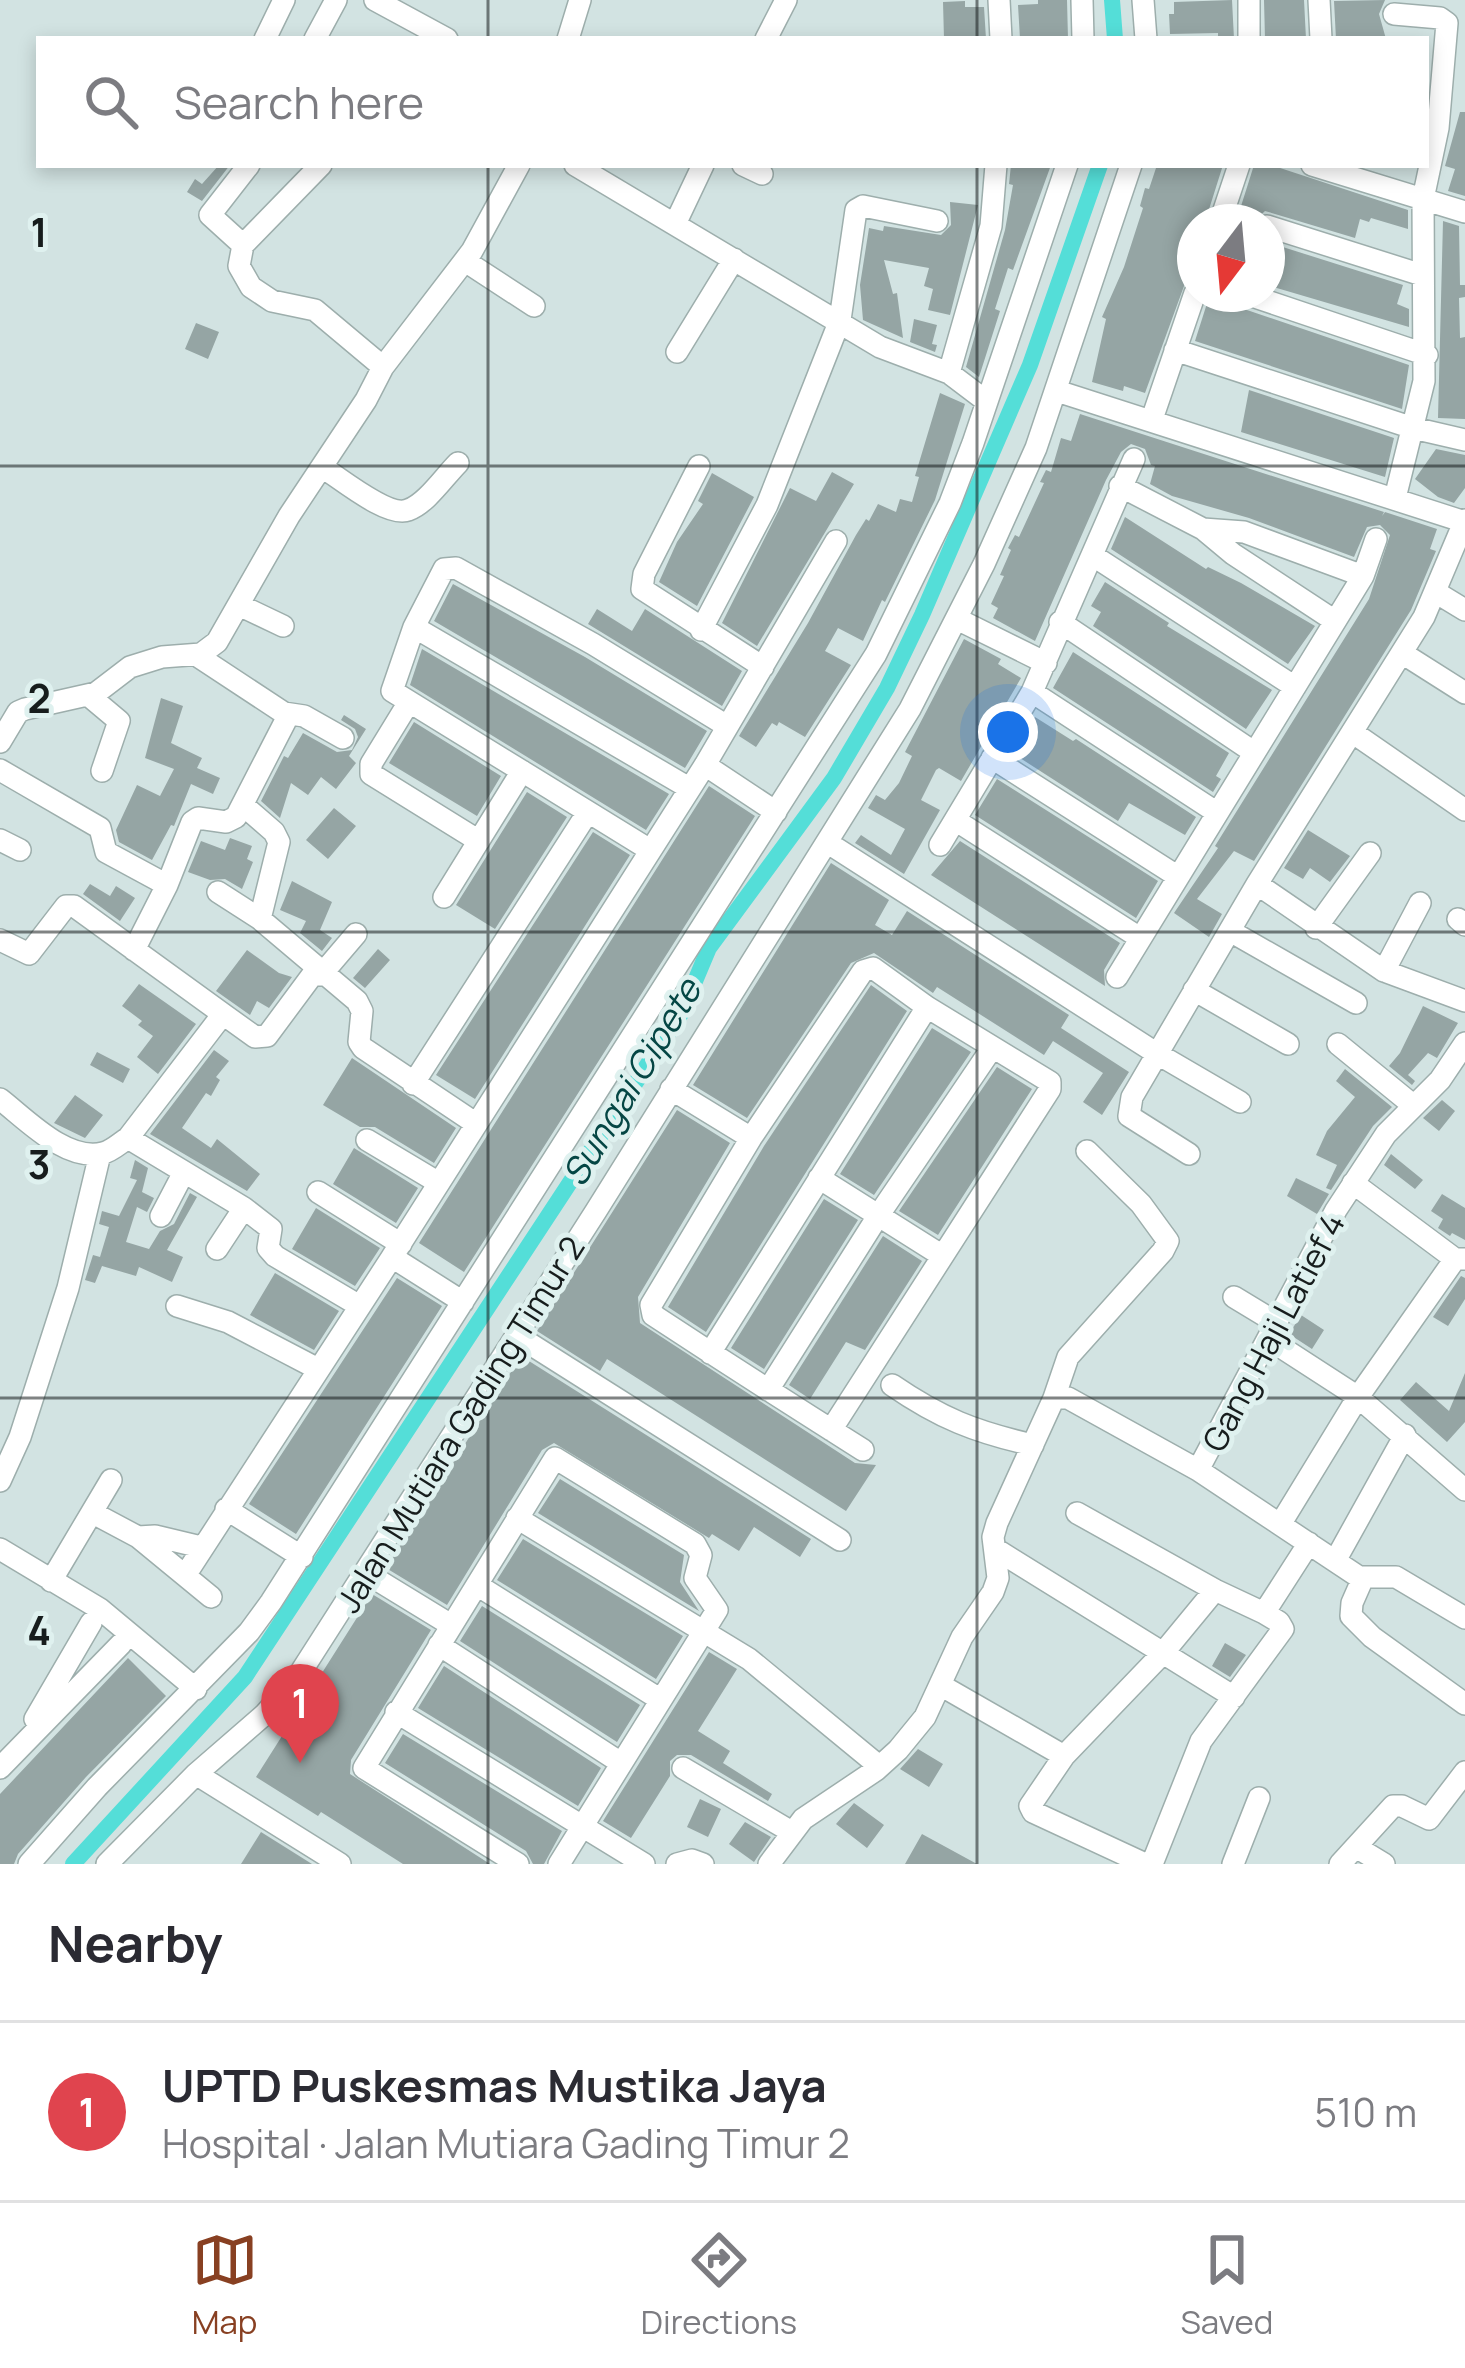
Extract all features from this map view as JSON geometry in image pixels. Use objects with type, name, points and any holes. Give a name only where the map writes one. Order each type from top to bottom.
[{"type":"street","points":[[267,36],[284,0]]},
{"type":"street","points":[[317,36],[336,0]]},
{"type":"street","points":[[375,0],[416,31]]},
{"type":"street","points":[[569,36],[580,0]]},
{"type":"street","points":[[768,36],[786,0]]},
{"type":"street","points":[[999,0],[1001,36]]},
{"type":"street","points":[[1082,0],[1084,36]]},
{"type":"street","points":[[1143,0],[1146,36]]},
{"type":"street","points":[[1249,0],[1249,36]]},
{"type":"street","points":[[1319,0],[1321,36]]},
{"type":"street","points":[[1394,7],[1447,23],[1432,126]]},
{"type":"street","points":[[243,245],[210,215],[247,168]]},
{"type":"street","points":[[315,168],[243,245],[239,266],[251,287],[272,301],[315,310],[383,367]]},
{"type":"street","points":[[0,742],[18,712],[104,690],[130,667],[163,657],[196,655],[217,642],[383,367],[464,261],[517,168]]},
{"type":"street","points":[[580,168],[880,347],[949,373],[986,401]]},
{"type":"street","points":[[676,222],[702,168]]},
{"type":"street","points":[[949,373],[991,226],[996,168]]},
{"type":"street","points":[[29,1864],[97,1787],[249,1632],[302,1557],[877,654],[950,503],[1066,168]]},
{"type":"street","name":"Jalan Mutiara Gading Timur 2","points":[[106,1864],[196,1774],[266,1714],[297,1678],[910,709],[1010,509],[1057,391],[1130,168]]},
{"type":"street","points":[[1226,204],[1238,168]]},
{"type":"street","points":[[1323,168],[1465,212]]},
{"type":"street","points":[[1395,498],[1427,355],[1422,275],[1427,168]]},
{"type":"street","points":[[701,630],[767,505],[840,320],[859,207],[937,221]]},
{"type":"street","points":[[1285,232],[1422,275]]},
{"type":"street","points":[[677,352],[734,260]]},
{"type":"street","points":[[464,261],[534,306]]},
{"type":"street","points":[[1285,307],[1427,355]]},
{"type":"street","points":[[1152,419],[1188,312]]},
{"type":"street","points":[[1174,350],[1413,428],[1465,440]]},
{"type":"street","points":[[1057,391],[1465,521],[1437,593],[1132,1097],[1129,1115],[1189,1154]]},
{"type":"street","points":[[940,845],[1032,692],[1134,459]]},
{"type":"street","points":[[322,466],[382,506],[401,512],[412,509],[458,463]]},
{"type":"street","points":[[699,466],[641,586],[763,667]]},
{"type":"street","points":[[1120,486],[1203,529],[1335,621]]},
{"type":"street","points":[[1203,529],[1244,532],[1363,576]]},
{"type":"street","points":[[1117,976],[1363,576],[1376,539]]},
{"type":"street","points":[[186,1574],[705,765],[836,541]]},
{"type":"street","points":[[1092,555],[1295,687]]},
{"type":"street","points":[[650,850],[390,687],[444,569],[456,568],[593,644],[727,726]]},
{"type":"street","points":[[1437,593],[1465,610]]},
{"type":"street","points":[[241,606],[283,626]]},
{"type":"street","points":[[958,619],[1046,663]]},
{"type":"street","points":[[1060,622],[1252,752]]},
{"type":"street","points":[[414,627],[689,788]]},
{"type":"street","points":[[1402,653],[1465,693]]},
{"type":"street","points":[[196,655],[284,712],[304,716],[344,738]]},
{"type":"street","points":[[1032,692],[1216,812]]},
{"type":"street","points":[[88,695],[119,721],[102,771]]},
{"type":"street","points":[[409,702],[371,764],[371,774],[478,841]]},
{"type":"street","points":[[134,950],[195,819],[231,821],[286,718],[284,712]]},
{"type":"street","points":[[1352,731],[1465,811]]},
{"type":"street","points":[[992,758],[1178,876]]},
{"type":"street","points":[[705,765],[776,812]]},
{"type":"street","points":[[0,770],[100,828],[106,852],[167,886]]},
{"type":"street","points":[[444,897],[522,771]]},
{"type":"street","points":[[243,805],[279,842],[260,919]]},
{"type":"street","points":[[413,1084],[588,812]]},
{"type":"street","points":[[955,820],[1140,938]]},
{"type":"street","points":[[829,843],[1240,1102]]},
{"type":"street","points":[[1316,928],[1370,853]]},
{"type":"street","points":[[1257,884],[1384,970],[1465,1001]]},
{"type":"street","points":[[218,892],[260,919],[361,1007],[358,1042],[363,1048],[475,1123]]},
{"type":"street","points":[[1384,970],[1420,903]]},
{"type":"street","points":[[0,940],[29,954],[70,905],[255,1037],[267,1036],[356,934]]},
{"type":"street","points":[[1230,931],[1356,1003]]},
{"type":"street","points":[[831,1430],[1050,1089],[1049,1082],[873,968],[863,970],[751,1138],[651,1305],[653,1316],[710,1353],[831,1430],[863,1450]]},
{"type":"street","points":[[1194,990],[1288,1044]]},
{"type":"street","points":[[710,1353],[927,1007]]},
{"type":"street","points":[[0,1099],[52,1139],[100,1154],[128,1138],[223,1015]]},
{"type":"street","name":"Gang Haji Latief 4","points":[[1054,1398],[1068,1398],[1198,1470],[1353,1183],[1386,1134],[1445,1073],[1465,1043]]},
{"type":"street","points":[[1339,1044],[1414,1106]]},
{"type":"street","points":[[768,1390],[992,1048]]},
{"type":"street","points":[[1445,1073],[1465,1086]]},
{"type":"street","points":[[671,1088],[751,1138]]},
{"type":"street","points":[[128,1138],[244,1208],[271,1229],[268,1248],[274,1256],[358,1305]]},
{"type":"street","points":[[367,1140],[439,1183]]},
{"type":"street","points":[[770,1864],[790,1831],[879,1766],[917,1727],[942,1686],[962,1637],[993,1592],[998,1578],[993,1537],[997,1523],[1068,1357],[1168,1241],[1141,1204],[1087,1151]]},
{"type":"street","points":[[0,1481],[20,1436],[68,1288],[100,1154]]},
{"type":"street","points":[[161,1216],[184,1172]]},
{"type":"street","points":[[819,1178],[940,1255]]},
{"type":"street","points":[[1281,1523],[1358,1397],[1460,1259],[1353,1183]]},
{"type":"street","points":[[318,1192],[463,1302]]},
{"type":"street","points":[[217,1249],[244,1208]]},
{"type":"street","points":[[1234,1297],[1405,1435],[1465,1490]]},
{"type":"street","points":[[177,1306],[228,1322],[318,1369]]},
{"type":"street","points":[[516,1335],[840,1540]]},
{"type":"street","points":[[892,1384],[966,1429],[1033,1445]]},
{"type":"street","points":[[1335,1561],[1405,1435]]},
{"type":"street","points":[[518,1864],[365,1769],[554,1458],[695,1544],[701,1556],[695,1579],[717,1610],[560,1864]]},
{"type":"street","points":[[1198,1470],[1363,1578],[1396,1577],[1465,1618]]},
{"type":"street","points":[[51,1581],[111,1480]]},
{"type":"street","points":[[226,1509],[302,1557]]},
{"type":"street","points":[[93,1513],[137,1537],[211,1597]]},
{"type":"street","points":[[1077,1513],[1264,1613],[1282,1629],[1194,1754],[1149,1864],[1034,1812],[1032,1800],[1064,1756],[1163,1653],[1215,1590]]},
{"type":"street","points":[[517,1517],[704,1630],[784,1685],[879,1766]]},
{"type":"street","points":[[137,1537],[155,1536],[201,1547]]},
{"type":"street","points":[[1264,1613],[1309,1543]]},
{"type":"street","points":[[0,1549],[132,1633],[196,1689]]},
{"type":"street","points":[[997,1550],[1234,1697]]},
{"type":"street","points":[[366,1573],[621,1762]]},
{"type":"street","points":[[1363,1578],[1351,1616],[1372,1637],[1465,1704]]},
{"type":"street","points":[[477,1585],[661,1700]]},
{"type":"street","points":[[28,1736],[91,1624]]},
{"type":"street","points":[[0,1768],[122,1644]]},
{"type":"street","points":[[942,1686],[1064,1756]]},
{"type":"street","points":[[396,1712],[644,1864]]},
{"type":"street","points":[[682,1768],[790,1831]]},
{"type":"street","points":[[1384,1864],[1348,1855],[1393,1806],[1429,1819],[1465,1772]]},
{"type":"street","points":[[196,1774],[340,1864]]},
{"type":"street","points":[[1233,1864],[1259,1798]]},
{"type":"street","points":[[677,1864],[692,1860],[703,1864]]},
{"type":"building","points":[[1038,0],[1067,0],[1068,36],[1020,36],[1018,5],[1038,4]]},
{"type":"building","points":[[1232,0],[1234,36],[1170,34],[1174,2]]},
{"type":"building","points":[[1264,0],[1304,0],[1306,36],[1265,36]]},
{"type":"building","points":[[1385,0],[1379,14],[1385,36],[1336,36],[1334,1]]},
{"type":"building","points":[[965,1],[965,7],[984,7],[986,36],[944,36],[943,2]]},
{"type":"building","points":[[1460,112],[1465,112],[1465,196],[1448,191],[1455,169],[1445,166]]},
{"type":"building","points":[[216,168],[228,168],[202,201],[187,192],[195,179],[202,184]]},
{"type":"building","points":[[1011,168],[1050,168],[1013,270],[1008,268],[979,377],[966,367],[1005,230],[1013,185],[1009,184]]},
{"type":"building","points":[[1156,168],[1222,168],[1211,204],[1177,204],[1177,305],[1145,393],[1092,382],[1106,319],[1102,317],[1124,267],[1145,188],[1149,189]]},
{"type":"building","points":[[1253,168],[1280,168],[1408,210],[1408,229],[1360,219],[1355,238],[1285,217],[1285,204],[1242,204]]},
{"type":"building","points":[[950,202],[978,205],[950,315],[928,310],[933,289],[924,286],[929,268],[884,260],[893,294],[897,293],[903,338],[863,320],[860,285],[869,228],[941,235],[951,225]]},
{"type":"building","points":[[1443,221],[1459,226],[1460,285],[1465,285],[1465,297],[1459,298],[1460,338],[1465,337],[1465,419],[1438,418]]},
{"type":"building","points":[[1285,248],[1403,285],[1397,304],[1409,309],[1409,327],[1285,290]]},
{"type":"building","points":[[1204,312],[1253,312],[1409,365],[1402,409],[1195,341]]},
{"type":"building","points":[[914,319],[937,325],[935,352],[910,342]]},
{"type":"building","points":[[196,323],[219,332],[208,359],[185,349]]},
{"type":"building","points":[[1249,390],[1394,438],[1385,477],[1241,432]]},
{"type":"building","points":[[940,393],[965,404],[935,500],[885,602],[882,600],[863,641],[838,628],[825,651],[851,665],[805,737],[779,722],[777,726],[772,723],[756,747],[739,736],[866,519],[878,504],[896,512],[900,499],[912,502]]},
{"type":"building","points":[[1080,414],[1384,512],[1382,516],[1385,512],[1437,529],[1430,549],[1436,551],[1411,610],[1254,861],[1234,851],[1197,899],[1222,914],[1209,937],[1174,913],[1369,599],[1390,535],[1380,525],[1367,527],[1354,557],[1249,518],[1172,496],[1150,484],[1155,466],[1145,449],[1131,444],[1121,452],[1106,480],[1035,641],[993,618],[998,608],[991,604],[1004,576],[1000,575],[1008,548],[1015,535],[1019,537],[1046,470],[1051,472],[1061,438],[1071,441]]},
{"type":"building","points":[[1436,449],[1465,455],[1465,488],[1454,503],[1415,479]]},
{"type":"building","points":[[832,472],[854,484],[757,646],[722,623],[790,488],[816,501]]},
{"type":"building","points":[[712,473],[754,497],[697,606],[659,582],[677,542],[703,504],[698,501]]},
{"type":"building","points":[[1125,517],[1206,569],[1241,583],[1315,626],[1288,664],[1111,549]]},
{"type":"building","points":[[1105,582],[1272,690],[1246,729],[1093,626],[1101,612],[1091,606]]},
{"type":"building","points":[[453,584],[707,731],[685,768],[434,621]]},
{"type":"building","points":[[597,609],[632,631],[645,609],[742,671],[722,706],[588,624]]},
{"type":"building","points":[[964,639],[1001,659],[998,664],[1021,678],[961,781],[936,770],[921,800],[940,810],[904,874],[855,843],[861,835],[891,855],[905,829],[868,808],[876,795],[885,800],[899,783],[912,756],[905,752]]},
{"type":"building","points":[[422,649],[669,794],[646,830],[410,685]]},
{"type":"building","points":[[1073,652],[1229,753],[1213,792],[1053,688]]},
{"type":"building","points":[[161,698],[183,706],[171,743],[202,758],[197,768],[220,778],[213,794],[191,784],[174,826],[152,860],[119,842],[116,830],[137,785],[160,796],[174,769],[145,758]]},
{"type":"building","points":[[344,715],[366,729],[349,756],[356,763],[336,789],[321,777],[308,795],[291,783],[280,818],[261,801],[284,756],[288,758],[303,733],[337,752],[352,750],[358,737],[341,720]]},
{"type":"building","points":[[1035,717],[1196,817],[1185,835],[1129,803],[1118,821],[1020,758],[1030,741],[1023,737]]},
{"type":"building","points":[[414,722],[501,776],[477,816],[389,763]]},
{"type":"building","points":[[997,779],[1158,881],[1136,918],[975,815]]},
{"type":"building","points":[[709,786],[755,816],[464,1272],[419,1243]]},
{"type":"building","points":[[527,792],[567,817],[495,929],[456,905]]},
{"type":"building","points":[[334,808],[356,826],[328,859],[306,840]]},
{"type":"building","points":[[1308,830],[1350,856],[1330,882],[1310,868],[1303,879],[1284,868]]},
{"type":"building","points":[[593,832],[630,855],[475,1099],[436,1075]]},
{"type":"building","points":[[230,838],[252,846],[247,859],[253,862],[242,889],[225,879],[210,880],[188,872],[201,841],[225,850]]},
{"type":"building","points":[[960,841],[1120,943],[1104,970],[1105,986],[931,875]]},
{"type":"building","points":[[831,863],[889,900],[875,925],[892,935],[907,911],[1069,1015],[1061,1028],[1129,1072],[1102,1115],[1083,1102],[1103,1073],[1053,1041],[1044,1055],[937,987],[933,993],[874,953],[851,963],[747,1118],[693,1085]]},
{"type":"building","points":[[292,881],[332,902],[320,930],[332,938],[322,951],[300,933],[306,921],[280,910]]},
{"type":"building","points":[[90,884],[110,896],[116,886],[135,898],[120,921],[83,894]]},
{"type":"building","points":[[378,949],[390,960],[365,988],[353,978]]},
{"type":"building","points":[[247,950],[292,977],[269,1008],[257,1001],[250,1015],[216,991]]},
{"type":"building","points":[[139,984],[196,1024],[158,1074],[137,1057],[153,1036],[122,1006]]},
{"type":"building","points":[[871,985],[907,1011],[706,1332],[668,1307],[764,1146]]},
{"type":"building","points":[[1423,1006],[1458,1023],[1437,1058],[1428,1053],[1408,1075],[1415,1081],[1412,1085],[1389,1066]]},
{"type":"building","points":[[932,1028],[971,1052],[874,1195],[840,1174]]},
{"type":"building","points":[[214,1050],[229,1061],[216,1077],[220,1080],[211,1096],[206,1093],[182,1128],[211,1148],[217,1139],[260,1174],[247,1191],[150,1134]]},
{"type":"building","points":[[97,1052],[130,1069],[123,1083],[90,1065]]},
{"type":"building","points":[[352,1058],[456,1128],[434,1163],[375,1127],[360,1127],[323,1105]]},
{"type":"building","points":[[997,1067],[1032,1089],[938,1235],[899,1211]]},
{"type":"building","points":[[1345,1069],[1392,1107],[1373,1126],[1331,1190],[1326,1188],[1337,1165],[1316,1155],[1327,1131],[1355,1097],[1336,1081]]},
{"type":"building","points":[[75,1095],[103,1115],[85,1138],[54,1123]]},
{"type":"building","points":[[1442,1100],[1455,1111],[1439,1131],[1423,1118]]},
{"type":"building","points":[[677,1110],[730,1143],[638,1297],[640,1323],[855,1463],[876,1465],[846,1511],[607,1359],[600,1371],[537,1331]]},
{"type":"building","points":[[354,1148],[418,1188],[396,1223],[333,1184]]},
{"type":"building","points":[[1391,1154],[1423,1180],[1415,1189],[1384,1165]]},
{"type":"building","points":[[135,1160],[148,1168],[142,1192],[154,1198],[147,1212],[137,1207],[126,1242],[149,1249],[160,1231],[174,1224],[190,1193],[197,1197],[167,1250],[183,1257],[172,1282],[139,1267],[136,1276],[102,1266],[95,1283],[85,1280],[93,1255],[100,1257],[109,1227],[99,1224],[102,1211],[119,1216],[137,1180],[130,1178]]},
{"type":"building","points":[[1296,1178],[1329,1194],[1317,1214],[1287,1196]]},
{"type":"building","points":[[1442,1194],[1465,1208],[1465,1240],[1438,1228],[1443,1219],[1431,1211]]},
{"type":"building","points":[[824,1199],[858,1220],[764,1369],[731,1348]]},
{"type":"building","points":[[316,1208],[380,1248],[355,1286],[292,1249]]},
{"type":"building","points":[[883,1236],[922,1261],[865,1350],[846,1342],[810,1399],[789,1385]]},
{"type":"building","points":[[275,1273],[339,1311],[314,1350],[250,1315]]},
{"type":"building","points":[[1461,1276],[1465,1299],[1448,1326],[1433,1317]]},
{"type":"building","points":[[397,1278],[442,1306],[296,1534],[249,1504]]},
{"type":"building","points":[[1301,1315],[1324,1330],[1312,1349],[1289,1334]]},
{"type":"building","points":[[521,1356],[811,1539],[800,1557],[754,1527],[739,1551],[712,1534],[709,1538],[554,1443],[542,1450],[447,1605],[386,1568]]},
{"type":"building","points":[[1465,1373],[1465,1422],[1447,1442],[1400,1400],[1416,1382],[1449,1411]]},
{"type":"building","points":[[560,1479],[684,1555],[680,1582],[699,1611],[538,1513]]},
{"type":"building","points":[[523,1539],[683,1636],[656,1679],[497,1580]]},
{"type":"building","points":[[372,1594],[431,1630],[351,1760],[350,1774],[490,1864],[403,1864],[256,1777]]},
{"type":"building","points":[[482,1606],[640,1705],[617,1742],[460,1641]]},
{"type":"building","points":[[1225,1643],[1246,1655],[1230,1677],[1212,1666]]},
{"type":"building","points":[[709,1652],[737,1669],[698,1731],[730,1751],[723,1763],[772,1794],[768,1801],[691,1755],[677,1755],[670,1761],[670,1776],[631,1838],[603,1821]]},
{"type":"building","points":[[128,1658],[166,1696],[86,1777],[14,1864],[0,1864],[0,1794]]},
{"type":"building","points":[[444,1666],[601,1768],[578,1806],[418,1708]]},
{"type":"building","points":[[403,1734],[562,1831],[544,1864],[533,1864],[526,1851],[385,1763]]},
{"type":"building","points":[[918,1749],[943,1764],[929,1787],[900,1769]]},
{"type":"building","points":[[700,1799],[721,1809],[708,1837],[687,1827]]},
{"type":"building","points":[[854,1803],[884,1825],[867,1848],[836,1824]]},
{"type":"building","points":[[745,1822],[771,1837],[754,1862],[729,1844]]},
{"type":"building","points":[[261,1832],[312,1864],[241,1864]]},
{"type":"building","points":[[922,1834],[977,1864],[905,1864]]},
{"type":"waterway","name":"Sungai Cipete","points":[[1112,0],[1115,36]]},
{"type":"waterway","name":"Sungai Cipete","points":[[73,1864],[245,1677],[682,1012],[709,948],[834,778],[887,688],[922,615],[1030,365],[1099,168]]},
{"type":"place","name":"UPTD Puskesmas Mustika Jaya","points":[[300,1763]]}]
